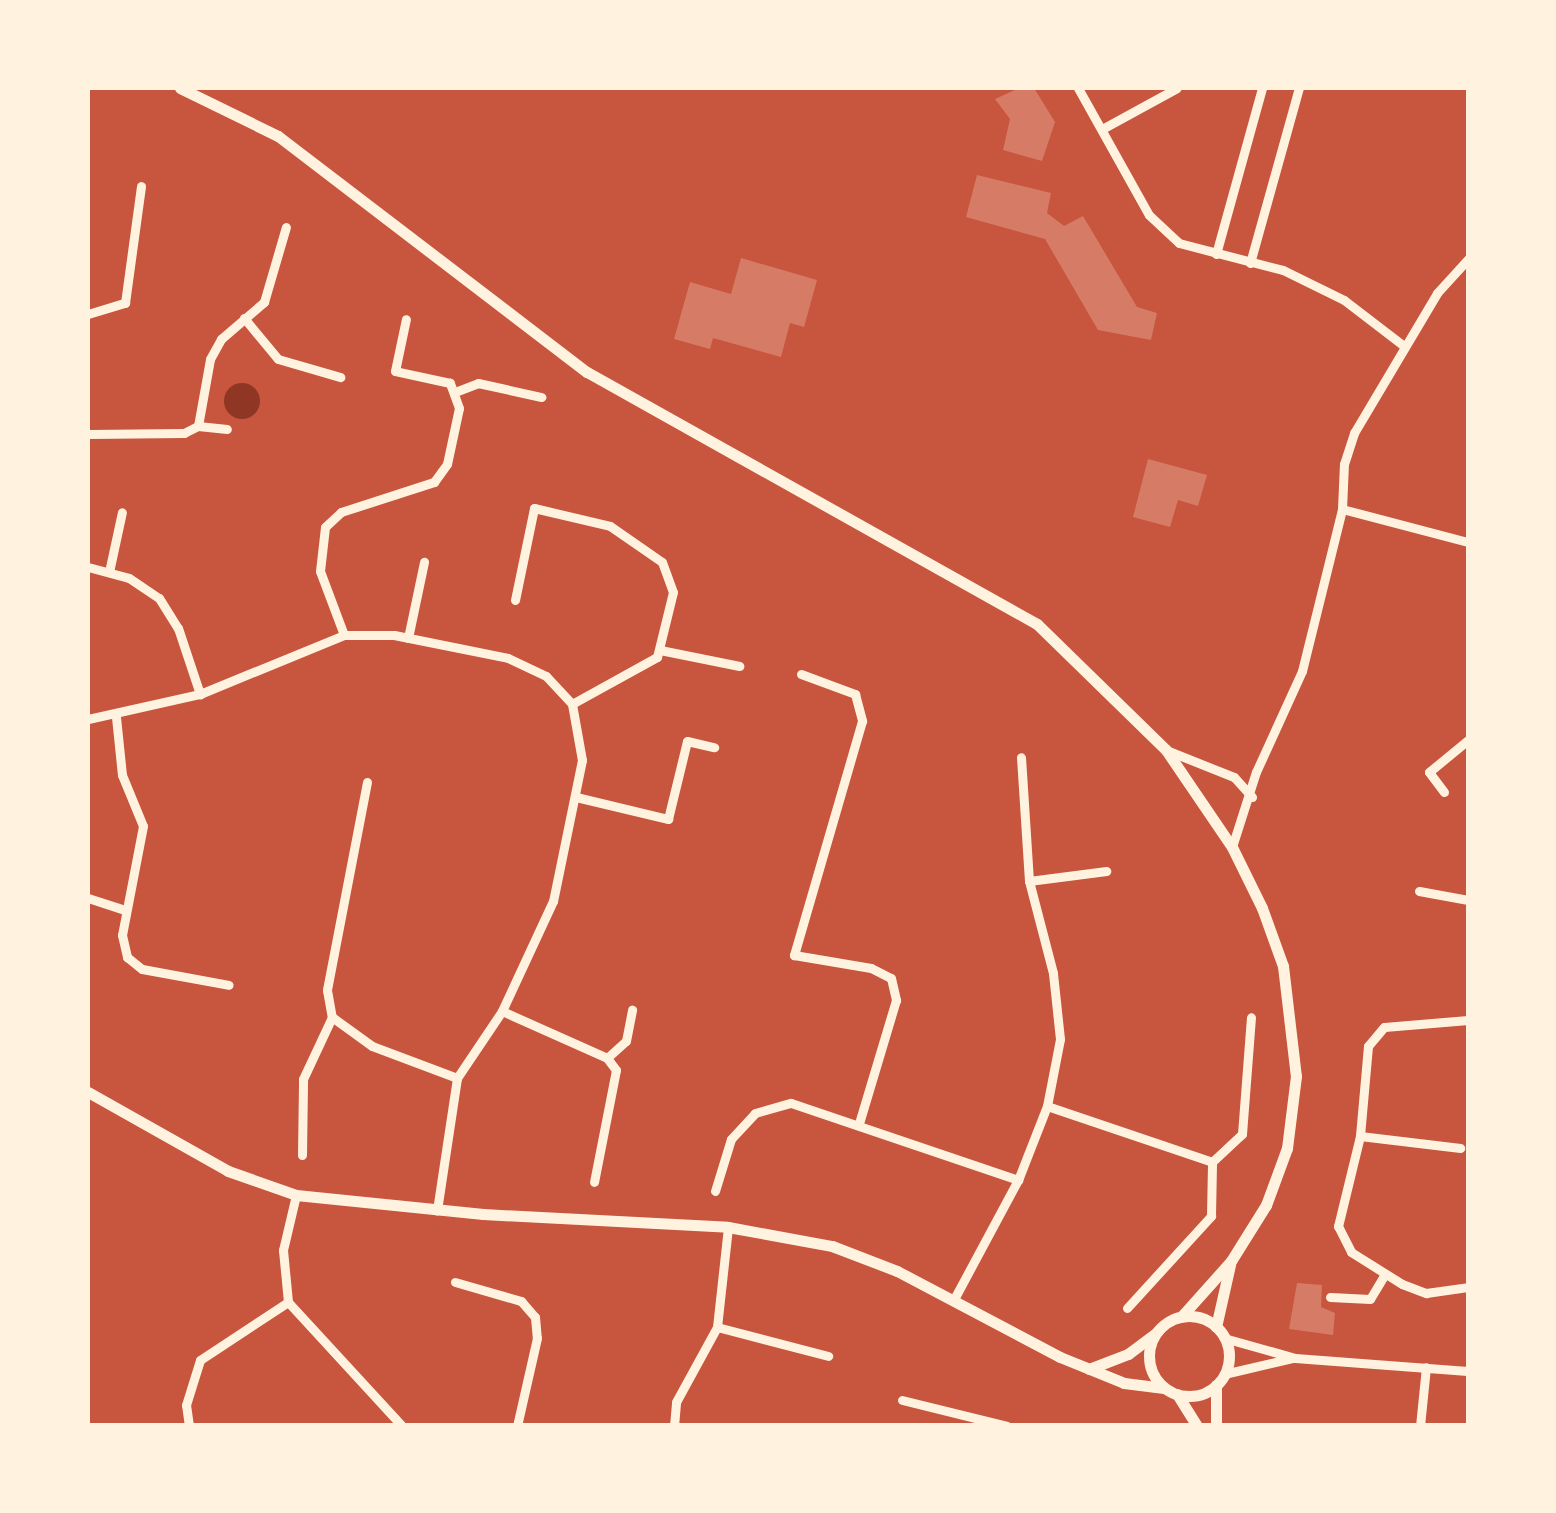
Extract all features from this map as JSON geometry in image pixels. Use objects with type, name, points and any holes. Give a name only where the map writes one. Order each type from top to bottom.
[{"type":"street","points":[[180,88],[278,136],[587,372],[1037,624],[1166,750],[1232,848],[1283,966],[1296,1076],[1287,1148],[1266,1204],[1231,1261],[1181,1317],[1128,1354],[1088,1368]]},
{"type":"street","points":[[1078,88],[1149,215],[1179,243],[1283,270],[1344,300],[1404,346]]},
{"type":"street","points":[[1102,129],[1177,88]]},
{"type":"street","points":[[1216,254],[1259,88]]},
{"type":"street","points":[[1250,263],[1299,88]]},
{"type":"street","points":[[88,314],[125,303],[141,186]]},
{"type":"street","points":[[198,426],[210,359],[268,294],[286,227]]},
{"type":"street","points":[[1232,848],[1252,797],[1256,772],[1302,671],[1342,509],[1344,464],[1354,433],[1404,346],[1468,259]]},
{"type":"street","points":[[244,318],[278,359],[340,377]]},
{"type":"street","points":[[344,635],[320,570],[325,528],[342,512],[434,482],[447,464],[459,408],[455,392],[440,378],[395,371],[406,319]]},
{"type":"street","points":[[455,392],[478,383],[541,397]]},
{"type":"street","points":[[88,434],[184,433],[198,426],[227,429]]},
{"type":"street","points":[[515,600],[534,508],[610,526],[650,552],[668,575],[673,592],[660,650],[643,669],[572,704]]},
{"type":"street","points":[[1342,509],[1468,542]]},
{"type":"street","points":[[110,572],[122,512]]},
{"type":"street","points":[[408,638],[424,562]]},
{"type":"street","points":[[88,567],[110,572],[159,598],[200,694]]},
{"type":"street","points":[[88,719],[116,718],[200,694],[344,635],[408,638],[532,667],[572,704],[582,760],[552,901],[502,1011],[456,1078],[436,1210]]},
{"type":"street","points":[[660,650],[739,666]]},
{"type":"street","points":[[801,674],[855,694],[862,721],[794,955],[891,978],[896,1000],[859,1123]]},
{"type":"street","points":[[116,718],[122,775],[142,826],[126,910],[127,957],[142,968],[229,986]]},
{"type":"street","points":[[1444,792],[1429,772],[1468,740]]},
{"type":"street","points":[[576,797],[668,819],[687,742],[714,748]]},
{"type":"street","points":[[1166,750],[1234,777],[1252,797]]},
{"type":"street","points":[[953,1301],[1018,1180],[1047,1106],[1060,1039],[1053,973],[1029,881],[1021,757]]},
{"type":"street","points":[[302,1155],[303,1079],[332,1017],[327,990],[368,782]]},
{"type":"street","points":[[1029,881],[1106,871]]},
{"type":"street","points":[[1420,892],[1468,900]]},
{"type":"street","points":[[88,898],[126,910]]},
{"type":"street","points":[[608,1058],[626,1041],[632,1010]]},
{"type":"street","points":[[502,1011],[608,1058],[616,1070],[594,1182]]},
{"type":"street","points":[[332,1017],[372,1046],[456,1078]]},
{"type":"street","points":[[1127,1308],[1211,1216],[1212,1162],[1242,1134],[1251,1017]]},
{"type":"street","points":[[1468,1020],[1384,1027],[1368,1046],[1360,1136],[1338,1226],[1351,1252],[1386,1274],[1426,1292],[1468,1288]]},
{"type":"street","points":[[88,1092],[228,1172],[296,1195],[436,1210],[728,1227],[832,1246],[1088,1368],[1124,1383],[1164,1388],[1177,1394],[1197,1426]]},
{"type":"street","points":[[716,1191],[731,1139],[755,1113],[792,1103],[1018,1180]]},
{"type":"street","points":[[1047,1106],[1212,1162]]},
{"type":"street","points":[[1360,1136],[1460,1148]]},
{"type":"street","points":[[296,1195],[284,1250],[288,1302],[402,1426]]},
{"type":"street","points":[[674,1426],[676,1402],[717,1327],[728,1227]]},
{"type":"street","points":[[1216,1327],[1231,1261]]},
{"type":"street","points":[[1330,1297],[1370,1299],[1386,1274]]},
{"type":"street","points":[[455,1282],[510,1296],[535,1317],[538,1338],[517,1426]]},
{"type":"street","points":[[189,1426],[186,1405],[200,1360],[288,1302]]},
{"type":"street","points":[[1181,1317],[1216,1327],[1224,1338],[1295,1358],[1468,1371]]},
{"type":"street","points":[[717,1327],[828,1356]]},
{"type":"street","points":[[1156,1334],[1150,1368],[1164,1388]]},
{"type":"street","points":[[1216,1426],[1224,1338]]},
{"type":"street","points":[[1177,1394],[1295,1358]]},
{"type":"street","points":[[1420,1426],[1426,1367]]},
{"type":"street","points":[[902,1400],[1007,1426]]},
{"type":"shaded area","points":[[242,383],[254,389],[260,401],[254,413],[242,419],[230,413],[224,401],[230,389]]},
{"type":"building","points":[[1019,88],[1034,88],[1055,122],[1042,161],[1003,150],[1010,119],[995,99]]},
{"type":"building","points":[[977,175],[1051,193],[1047,213],[1064,226],[1083,216],[1137,307],[1157,313],[1151,340],[1098,330],[1045,239],[966,217]]},
{"type":"building","points":[[741,258],[817,280],[804,327],[790,323],[781,357],[713,338],[710,349],[674,339],[690,282],[731,294]]},
{"type":"building","points":[[1148,459],[1207,475],[1198,506],[1178,500],[1170,527],[1133,517]]},
{"type":"building","points":[[1297,1283],[1322,1285],[1321,1307],[1335,1313],[1333,1335],[1289,1329]]}]
